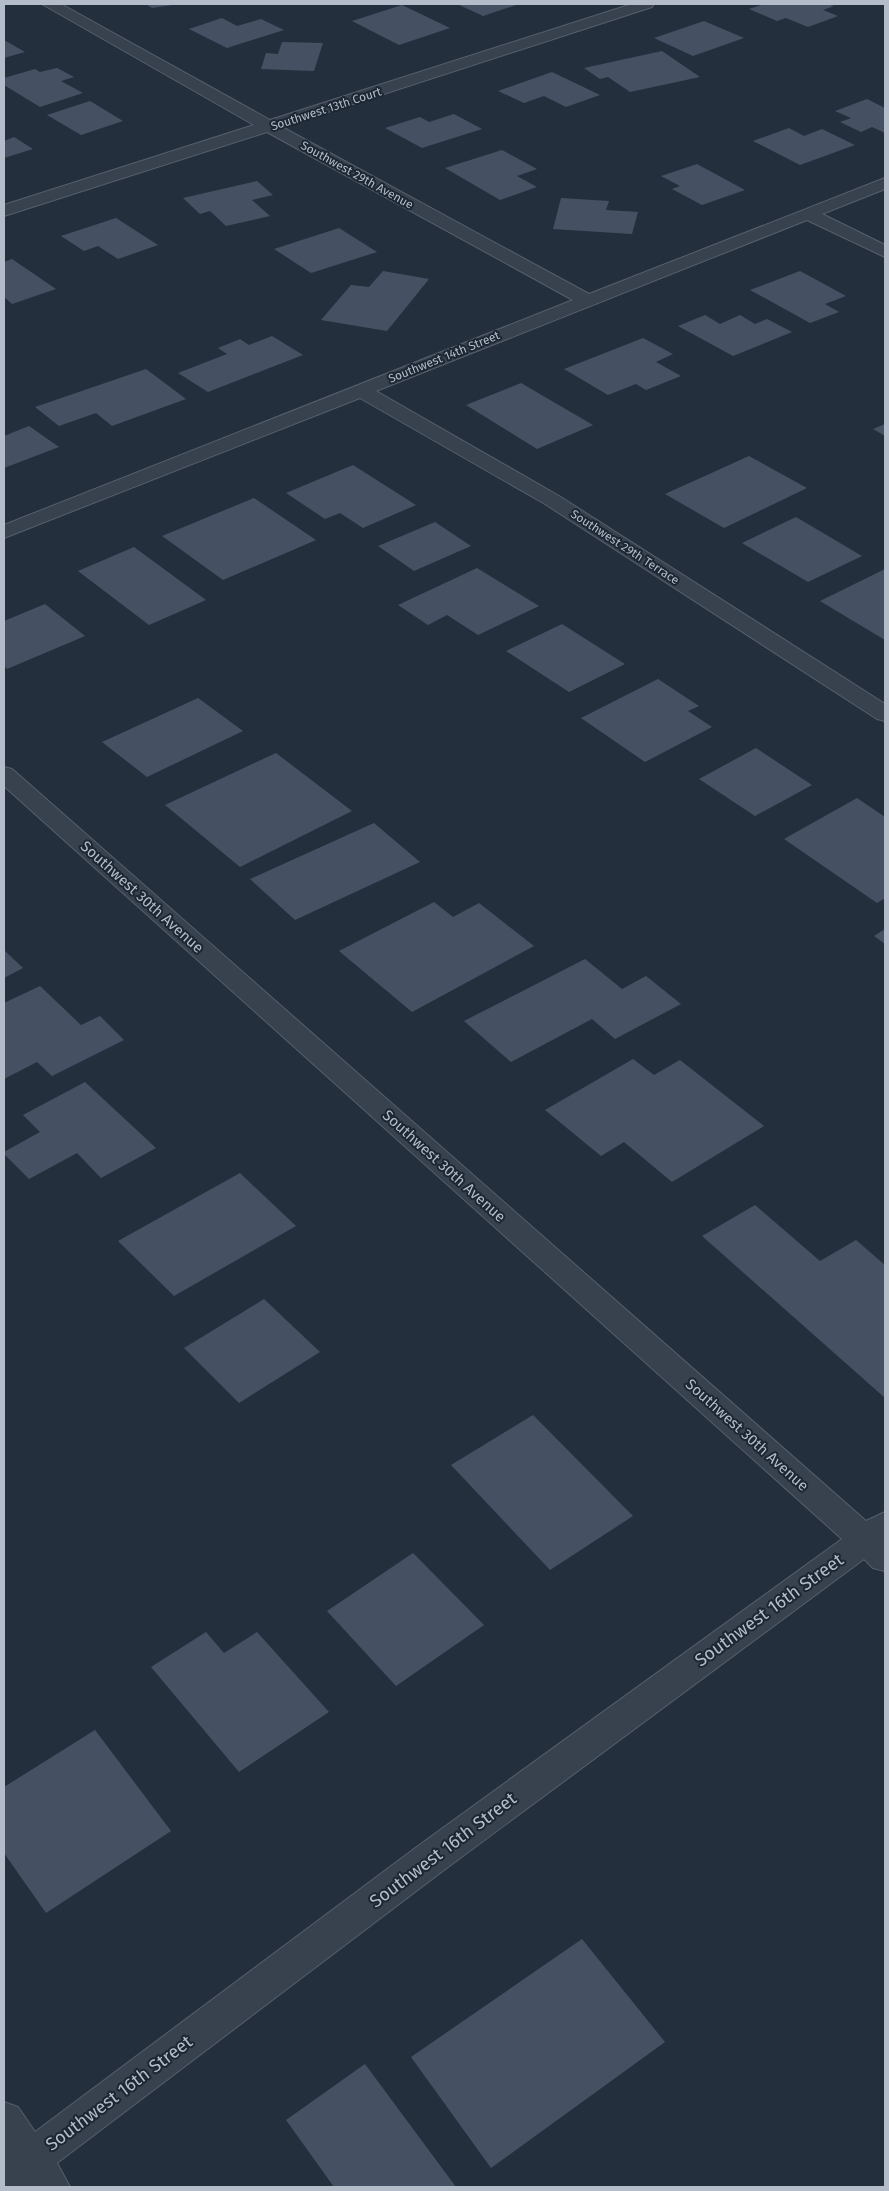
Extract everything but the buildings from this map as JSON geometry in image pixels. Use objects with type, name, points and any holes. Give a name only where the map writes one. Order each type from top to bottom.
[{"type":"street","name":"Southwest 29th Avenue","points":[[50,4],[586,300]]},
{"type":"street","name":"Southwest 13th Court","points":[[4,211],[270,127],[647,4]]},
{"type":"street","name":"Southwest 14th Street","points":[[4,532],[885,183]]},
{"type":"street","points":[[808,214],[885,252]]},
{"type":"street","name":"Southwest 29th Terrace","points":[[360,390],[552,500],[885,714]]},
{"type":"street","name":"Southwest 30th Avenue","points":[[4,774],[879,1541]]},
{"type":"street","name":"Southwest 16th Street","points":[[28,2175],[432,1858],[879,1541]]},
{"type":"street","points":[[4,2121],[28,2175]]}]
